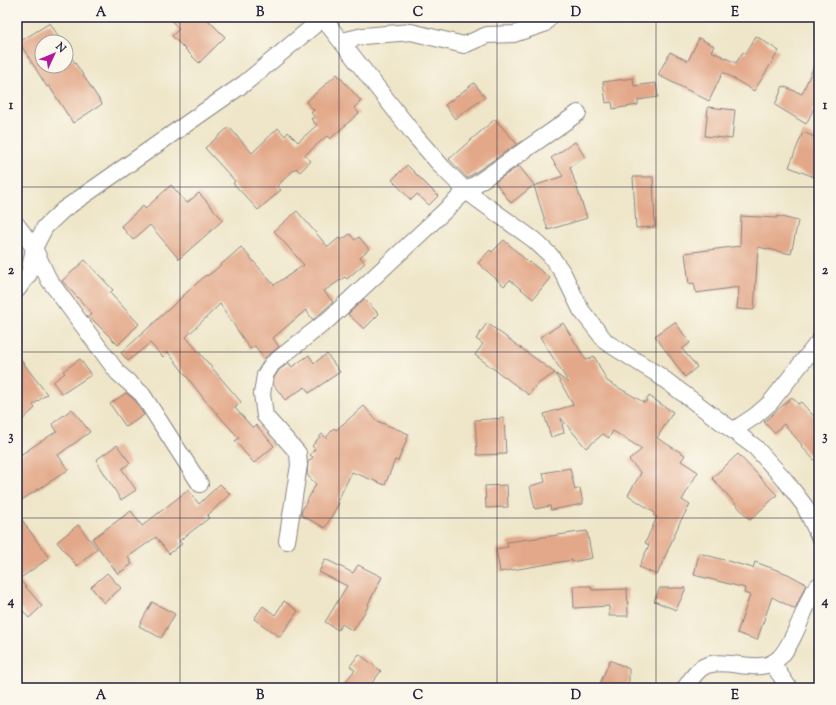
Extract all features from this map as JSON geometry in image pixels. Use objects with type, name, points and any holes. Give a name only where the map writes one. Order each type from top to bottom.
[{"type":"street","points":[[342,41],[363,36],[411,32],[464,45],[487,35],[514,34],[544,24],[550,17]]},
{"type":"street","points":[[17,290],[28,274],[34,248],[45,227],[64,210],[245,83],[323,18],[416,137],[443,168],[466,191],[534,240],[550,255],[563,273],[580,310],[606,342],[657,374],[755,447],[785,480],[804,505],[819,536]]},
{"type":"street","points":[[287,540],[299,465],[298,453],[266,416],[262,394],[264,375],[272,364],[329,319],[466,191],[578,113]]},
{"type":"street","points":[[17,225],[34,248],[49,280],[118,373],[142,394],[200,484]]},
{"type":"street","points":[[734,430],[755,416],[770,403],[819,341]]},
{"type":"street","points":[[685,688],[697,672],[713,664],[765,665],[780,657],[788,645],[813,591],[819,585]]},
{"type":"street","points":[[772,662],[789,688]]},
{"type":"building","points":[[168,17],[205,17],[225,37],[199,63],[172,36],[179,29]]},
{"type":"building","points":[[50,23],[57,34],[34,34],[34,66],[19,42]]},
{"type":"building","points":[[756,36],[779,51],[754,91],[723,72],[709,101],[658,75],[670,52],[688,61],[699,38],[714,46],[711,51],[736,63],[743,52],[745,54]]},
{"type":"building","points":[[819,54],[819,110],[814,108],[806,124],[775,105],[783,86],[802,94]]},
{"type":"building","points":[[74,61],[102,104],[73,123],[49,86],[47,87],[39,74],[74,74]]},
{"type":"building","points":[[337,74],[361,101],[354,108],[359,113],[330,139],[327,136],[305,155],[311,161],[300,172],[296,168],[277,186],[281,190],[258,210],[233,183],[235,181],[205,148],[229,127],[252,153],[278,128],[285,136],[288,132],[298,142],[317,125],[311,119],[315,117],[311,113],[314,110],[306,102]]},
{"type":"building","points":[[633,78],[634,86],[656,83],[658,97],[638,100],[638,105],[613,109],[612,102],[606,103],[603,82]]},
{"type":"building","points":[[474,83],[485,97],[455,119],[445,105]]},
{"type":"building","points":[[708,107],[735,110],[732,139],[705,136]]},
{"type":"building","points":[[495,119],[517,144],[467,178],[449,159]]},
{"type":"building","points":[[803,132],[819,139],[819,179],[789,167]]},
{"type":"building","points":[[575,142],[585,157],[570,167],[587,218],[548,230],[534,186],[563,176],[551,158]]},
{"type":"building","points":[[407,165],[438,196],[429,205],[417,194],[411,200],[392,180]]},
{"type":"building","points":[[519,166],[534,185],[511,203],[495,182]]},
{"type":"building","points":[[633,177],[653,177],[655,227],[636,228]]},
{"type":"building","points":[[171,185],[187,203],[199,193],[223,220],[179,259],[150,225],[133,240],[121,226],[143,206],[145,209]]},
{"type":"building","points":[[297,211],[328,247],[339,238],[341,240],[350,234],[355,240],[359,237],[369,249],[360,257],[365,263],[347,279],[345,277],[324,291],[333,302],[313,320],[306,310],[273,338],[279,347],[264,359],[255,346],[250,349],[220,304],[186,337],[241,402],[235,408],[253,428],[256,425],[274,446],[254,463],[235,441],[239,438],[204,399],[168,352],[163,357],[150,343],[128,361],[121,353],[206,275],[207,276],[214,271],[241,247],[274,285],[304,265],[274,231]]},
{"type":"building","points":[[741,216],[777,218],[777,216],[798,221],[791,254],[758,247],[754,310],[737,309],[739,287],[696,293],[694,283],[689,284],[685,253],[740,246]]},
{"type":"building","points":[[504,240],[529,263],[530,262],[550,278],[533,299],[510,280],[504,286],[478,263],[490,250],[492,252]]},
{"type":"building","points":[[85,260],[113,290],[110,293],[139,324],[118,345],[89,316],[92,313],[62,281]]},
{"type":"building","points":[[364,299],[379,314],[364,329],[348,314]]},
{"type":"building","points":[[675,322],[690,343],[682,349],[697,367],[685,377],[655,336]]},
{"type":"building","points":[[487,323],[555,373],[536,385],[529,395],[475,355],[483,344],[476,339]]},
{"type":"building","points":[[563,323],[586,360],[594,356],[607,381],[645,403],[649,396],[673,412],[657,438],[685,455],[681,461],[698,472],[682,500],[690,505],[680,522],[657,575],[639,567],[649,545],[645,543],[657,517],[653,515],[655,513],[628,495],[641,473],[629,460],[642,449],[613,431],[609,438],[603,434],[586,448],[561,418],[564,433],[551,437],[544,414],[573,405],[556,374],[569,383],[540,337]]},
{"type":"building","points":[[327,354],[340,372],[309,393],[305,387],[285,400],[273,384],[274,378],[279,370],[289,363],[292,367],[309,355],[314,363]]},
{"type":"building","points":[[17,355],[47,394],[33,405],[35,408],[17,425]]},
{"type":"building","points":[[80,359],[91,375],[62,394],[53,382],[65,373],[63,371]]},
{"type":"building","points":[[126,393],[135,400],[144,415],[126,427],[110,404]]},
{"type":"building","points":[[792,397],[798,404],[801,402],[819,422],[819,465],[801,446],[802,445],[784,424],[774,433],[764,422]]},
{"type":"building","points":[[364,406],[377,421],[409,434],[398,461],[395,460],[385,485],[352,472],[337,502],[339,503],[325,528],[301,515],[302,510],[316,484],[307,475],[308,462],[313,457],[310,455],[315,449],[312,446],[322,434],[326,438],[334,428],[336,430]]},
{"type":"building","points":[[72,409],[90,432],[58,455],[68,470],[17,503],[17,457],[57,431],[52,424]]},
{"type":"building","points":[[504,418],[506,454],[477,455],[475,420]]},
{"type":"building","points":[[117,445],[130,463],[122,469],[136,490],[121,500],[96,460]]},
{"type":"building","points":[[738,454],[777,495],[750,520],[712,478]]},
{"type":"building","points":[[570,468],[575,490],[580,488],[583,504],[551,510],[550,506],[535,509],[530,486],[545,482],[543,473]]},
{"type":"building","points":[[220,484],[230,494],[207,516],[209,518],[179,541],[182,544],[169,554],[156,537],[128,557],[132,564],[118,574],[92,539],[131,511],[142,526],[188,490],[199,504]]},
{"type":"building","points":[[507,485],[508,507],[486,508],[485,486]]},
{"type":"building","points":[[17,513],[49,558],[19,579],[42,606],[29,618],[17,604]]},
{"type":"building","points":[[78,525],[97,549],[77,566],[57,542]]},
{"type":"building","points":[[587,531],[592,558],[500,572],[496,549],[508,547],[507,542]]},
{"type":"building","points":[[699,553],[753,568],[755,562],[788,574],[806,584],[795,609],[772,597],[757,640],[737,633],[750,595],[744,593],[745,588],[694,575]]},
{"type":"building","points":[[325,559],[353,573],[358,565],[382,577],[368,604],[369,605],[353,631],[342,624],[338,630],[325,622],[347,586],[319,572]]},
{"type":"building","points":[[107,573],[121,588],[104,603],[91,587]]},
{"type":"building","points":[[573,586],[591,586],[592,590],[627,589],[628,616],[609,616],[609,606],[574,608]]},
{"type":"building","points":[[660,588],[686,588],[676,610],[654,601]]},
{"type":"building","points":[[284,601],[298,611],[280,637],[254,619],[263,606],[275,615]]},
{"type":"building","points":[[152,602],[175,614],[161,638],[139,626]]},
{"type":"building","points":[[359,654],[381,671],[368,688],[340,688],[355,670],[350,666]]},
{"type":"building","points":[[610,660],[629,669],[629,681],[626,688],[598,688]]}]
